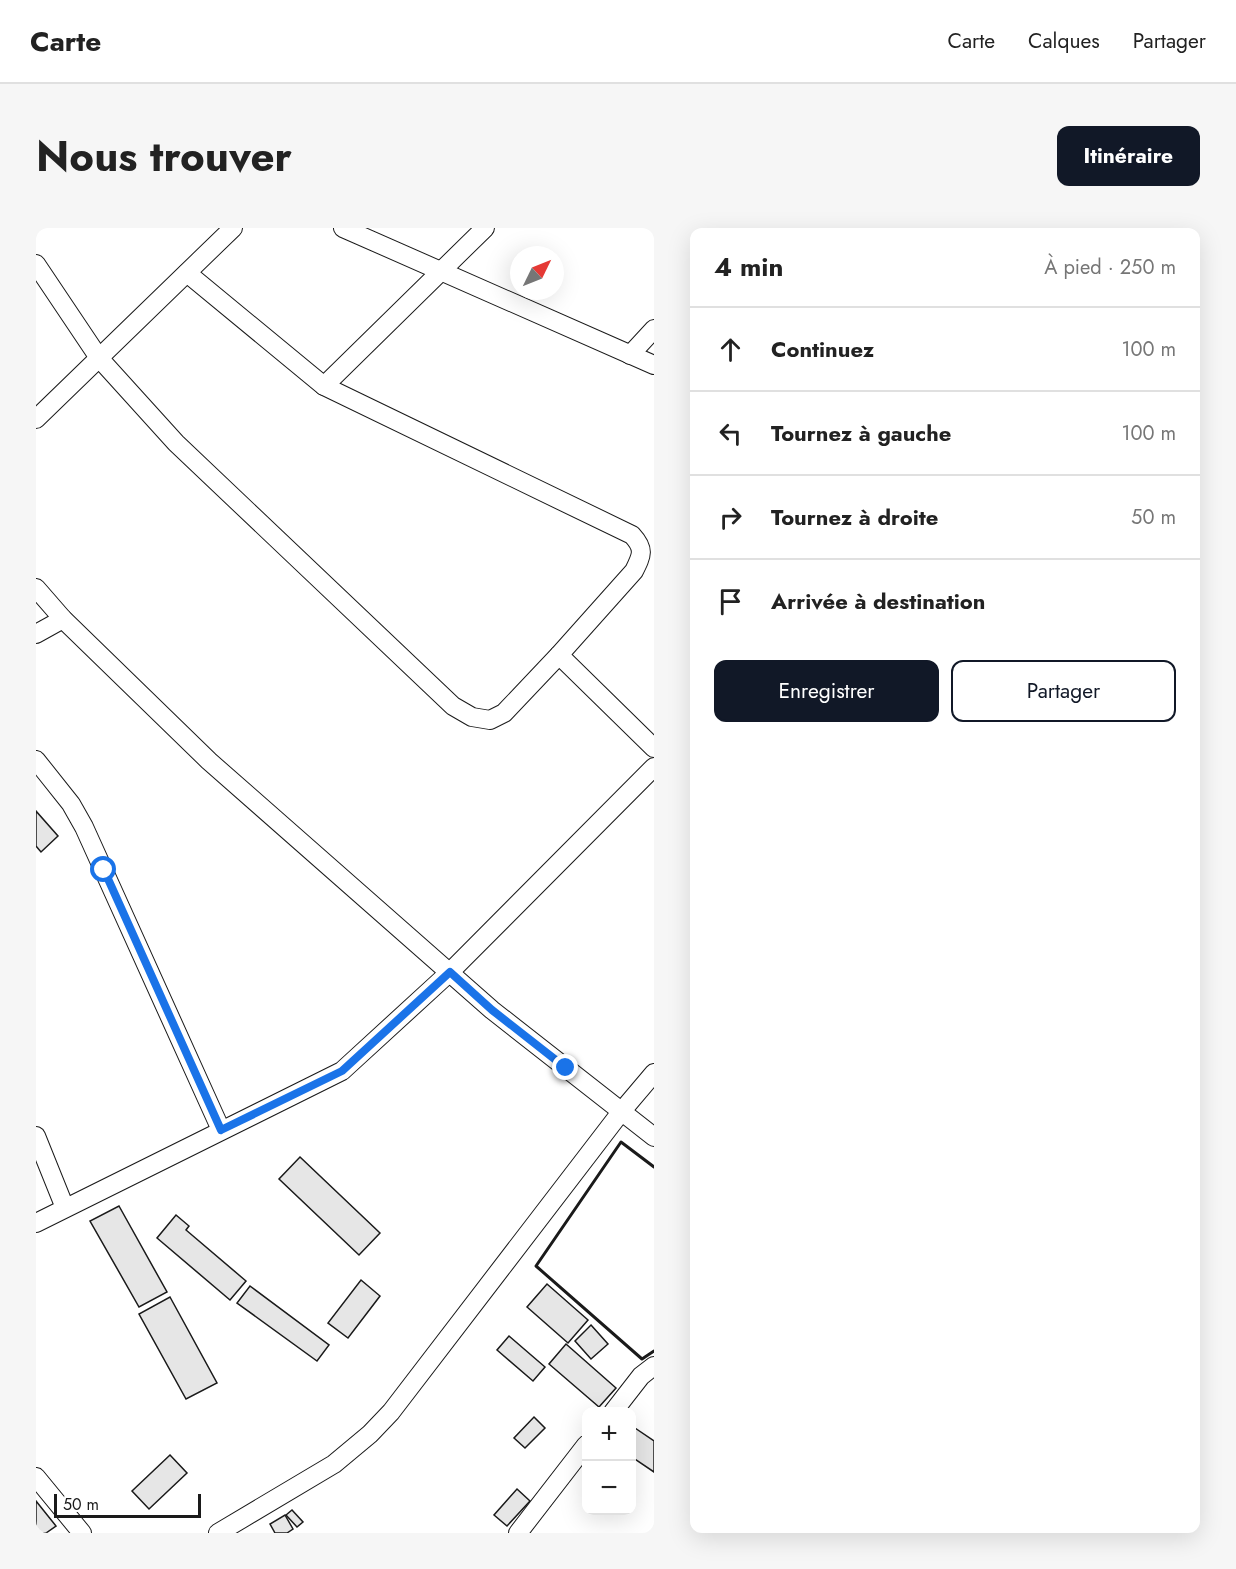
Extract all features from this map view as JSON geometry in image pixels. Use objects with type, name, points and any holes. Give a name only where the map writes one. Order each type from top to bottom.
[{"type":"street","points":[[36,419],[233,228]]},
{"type":"street","points":[[344,228],[654,365]]},
{"type":"street","points":[[324,386],[484,228]]},
{"type":"street","points":[[36,264],[99,358],[184,451],[453,706],[472,717],[490,720],[504,713],[560,655],[634,571],[642,556],[640,544],[632,535],[324,386],[187,273]]},
{"type":"street","points":[[630,355],[654,330]]},
{"type":"street","points":[[36,588],[63,619],[209,761],[492,1010],[654,1137]]},
{"type":"street","points":[[36,634],[63,619]]},
{"type":"street","points":[[560,655],[654,748]]},
{"type":"street","points":[[36,760],[71,804],[84,827],[221,1130]]},
{"type":"street","points":[[36,1223],[342,1071],[450,972],[654,767]]},
{"type":"street","points":[[219,1533],[334,1464],[370,1434],[391,1412],[621,1112],[654,1073]]},
{"type":"street","points":[[36,1136],[65,1208]]},
{"type":"street","points":[[618,1407],[650,1376]]},
{"type":"street","points":[[518,1533],[582,1450]]},
{"type":"street","points":[[36,1477],[82,1533]]},
{"type":"building","points":[[36,811],[58,836],[41,852],[36,846]]},
{"type":"building","points":[[300,1157],[380,1233],[359,1255],[279,1179]]},
{"type":"building","points":[[119,1206],[167,1292],[139,1307],[90,1221]]},
{"type":"building","points":[[176,1215],[189,1226],[186,1230],[246,1281],[230,1300],[157,1238]]},
{"type":"building","points":[[361,1280],[380,1296],[348,1338],[328,1323]]},
{"type":"building","points":[[547,1284],[588,1320],[568,1343],[527,1307]]},
{"type":"building","points":[[250,1286],[329,1345],[317,1361],[237,1303]]},
{"type":"building","points":[[170,1297],[217,1383],[186,1399],[139,1314]]},
{"type":"building","points":[[591,1325],[608,1344],[591,1359],[575,1341]]},
{"type":"building","points":[[509,1336],[545,1367],[533,1381],[497,1350]]},
{"type":"building","points":[[566,1344],[616,1388],[599,1407],[549,1364]]},
{"type":"building","points":[[534,1417],[545,1428],[525,1448],[514,1438]]},
{"type":"building","points":[[636,1429],[654,1441],[654,1472],[636,1460]]},
{"type":"building","points":[[170,1455],[187,1473],[149,1509],[132,1491]]},
{"type":"building","points":[[517,1489],[530,1501],[507,1526],[494,1515]]},
{"type":"building","points":[[36,1501],[56,1526],[46,1533],[36,1533]]},
{"type":"building","points":[[292,1510],[303,1522],[297,1527],[286,1515]]},
{"type":"building","points":[[285,1515],[293,1529],[287,1533],[275,1533],[270,1524]]},
{"type":"wall","points":[[654,1167],[621,1142],[536,1266],[642,1359],[654,1351]]},
{"type":"route","points":[[104,870],[221,1130],[342,1071],[450,972],[492,1010],[566,1068]]}]
